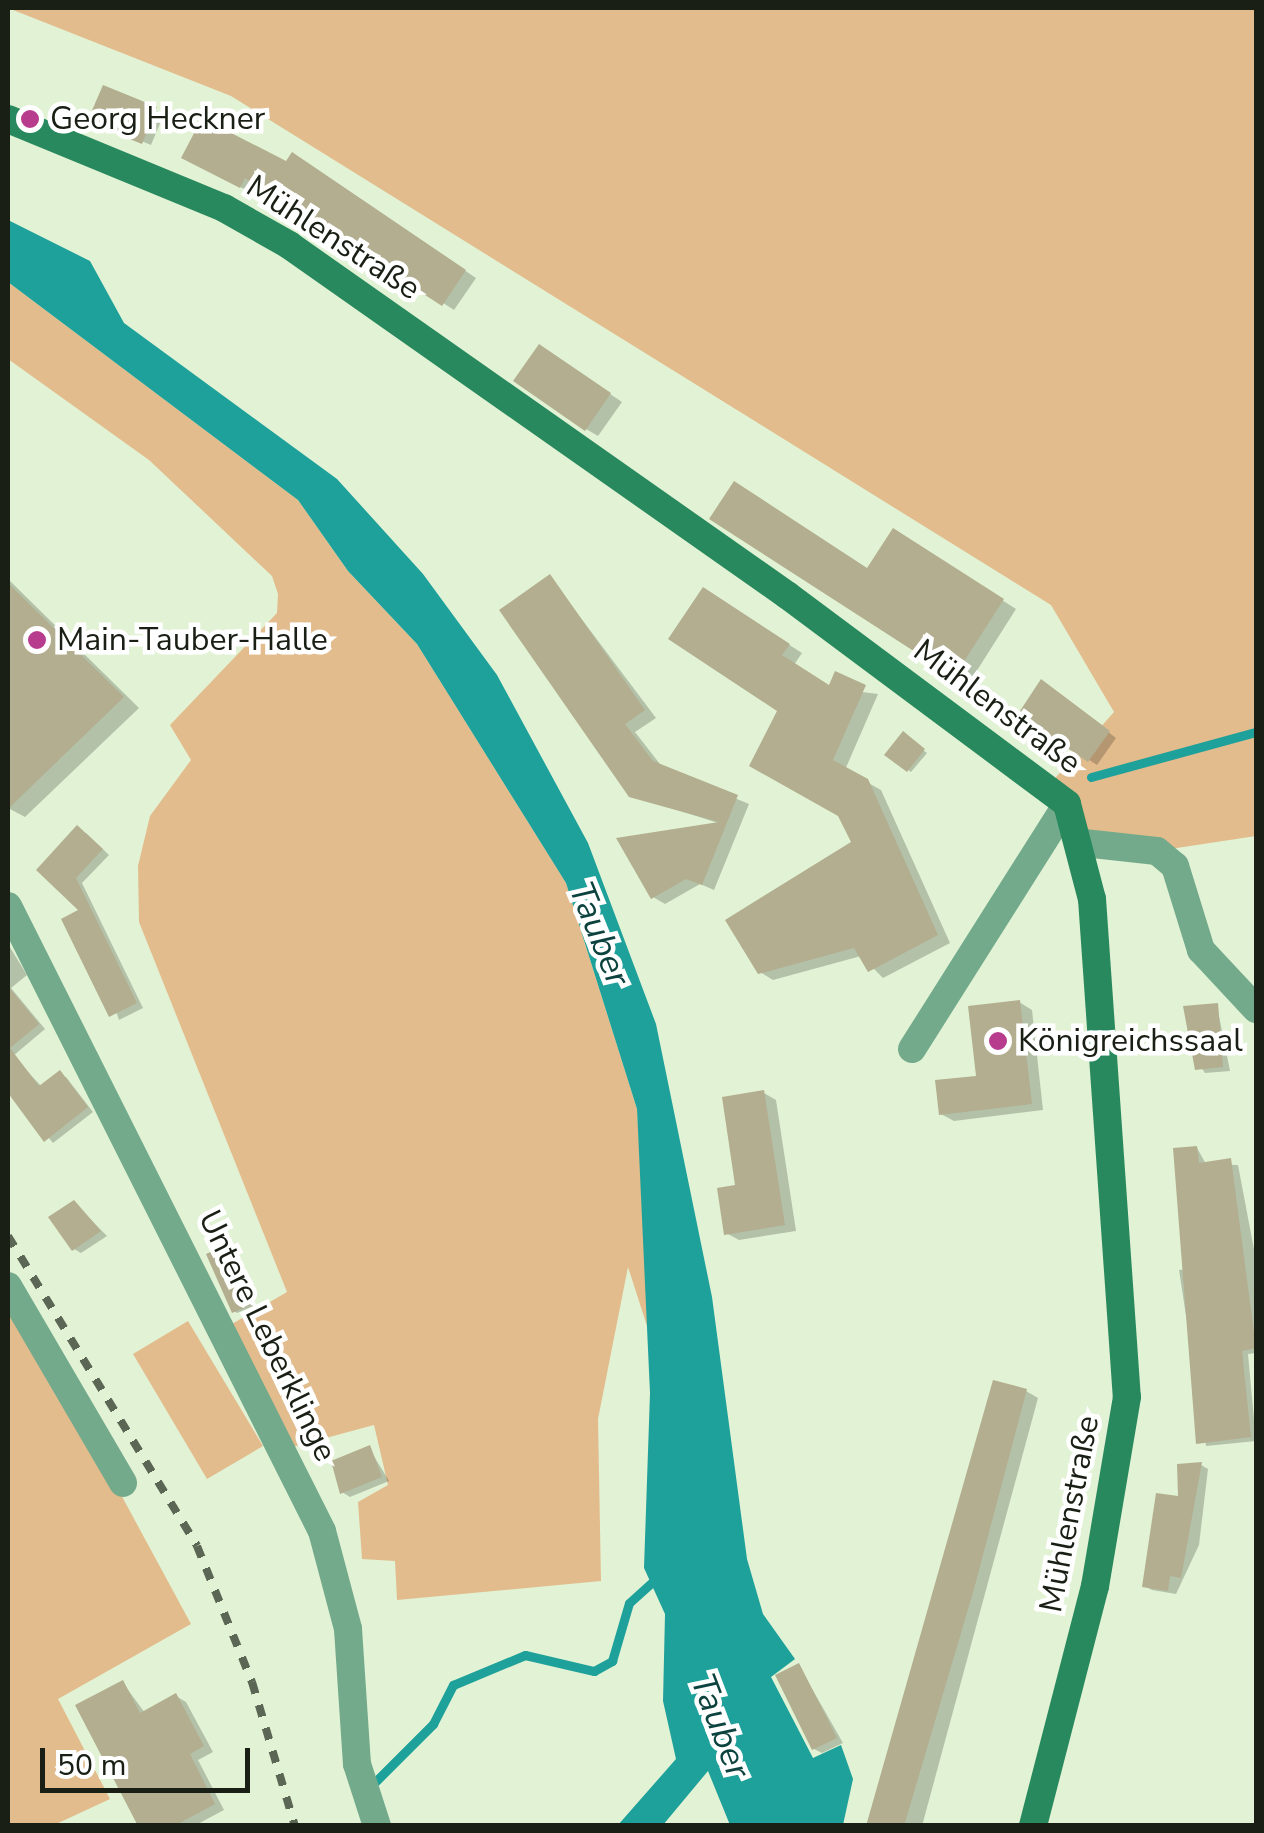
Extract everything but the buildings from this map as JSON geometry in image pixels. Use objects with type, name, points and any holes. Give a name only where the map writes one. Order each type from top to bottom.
[{"type":"main road","name":"Mühlenstraße","points":[[8,118],[290,245],[788,595],[1067,804],[1084,842],[1128,1396],[1095,1586],[1034,1826]]},
{"type":"street","points":[[912,1049],[1067,804]]},
{"type":"street","points":[[1084,842],[1157,851],[1174,866],[1201,950],[1256,1009]]},
{"type":"street","name":"Untere Leberklinge","points":[[8,906],[322,1530],[348,1628],[357,1764],[372,1814]]},
{"type":"street","points":[[8,1286],[124,1483]]},
{"type":"shaded area","points":[[8,8],[1256,8],[1256,836],[1157,851],[1084,843],[1049,785],[1114,712],[1051,605],[231,96]]},
{"type":"shaded area","points":[[8,282],[298,500],[348,571],[417,644],[566,883],[637,1109],[643,1209],[648,1329],[628,1267],[598,1419],[601,1581],[397,1600],[395,1561],[362,1559],[358,1502],[388,1485],[374,1425],[285,1449],[225,1328],[287,1292],[139,922],[138,866],[150,816],[191,760],[170,725],[277,613],[278,594],[272,576],[149,460],[8,359]]},
{"type":"shaded area","points":[[8,1286],[191,1624],[58,1699],[110,1799],[54,1825],[8,1825]]},
{"type":"shaded area","points":[[188,1321],[263,1446],[207,1479],[133,1354]]},
{"type":"water","name":"Tauber","points":[[8,220],[90,261],[124,323],[337,479],[423,574],[497,675],[588,843],[656,1024],[712,1297],[747,1559],[763,1614],[795,1659],[771,1677],[813,1758],[841,1745],[853,1779],[843,1825],[730,1825],[708,1771],[663,1825],[618,1825],[676,1759],[663,1701],[665,1614],[644,1568],[650,1393],[637,1109],[566,883],[417,644],[348,571],[298,500],[8,282]]},
{"type":"waterway","points":[[1091,777],[1256,732]]},
{"type":"waterway","points":[[376,1781],[433,1724],[453,1685],[525,1655],[594,1671],[612,1661],[629,1603],[660,1575]]},
{"type":"railway","points":[[8,1236],[197,1546],[252,1682],[295,1826]]},
{"type":"place","name":"Georg Heckner","points":[[30,119]]},
{"type":"place","name":"Main-Tauber-Halle","points":[[37,640]]},
{"type":"place","name":"Königreichssaal","points":[[998,1041]]}]
